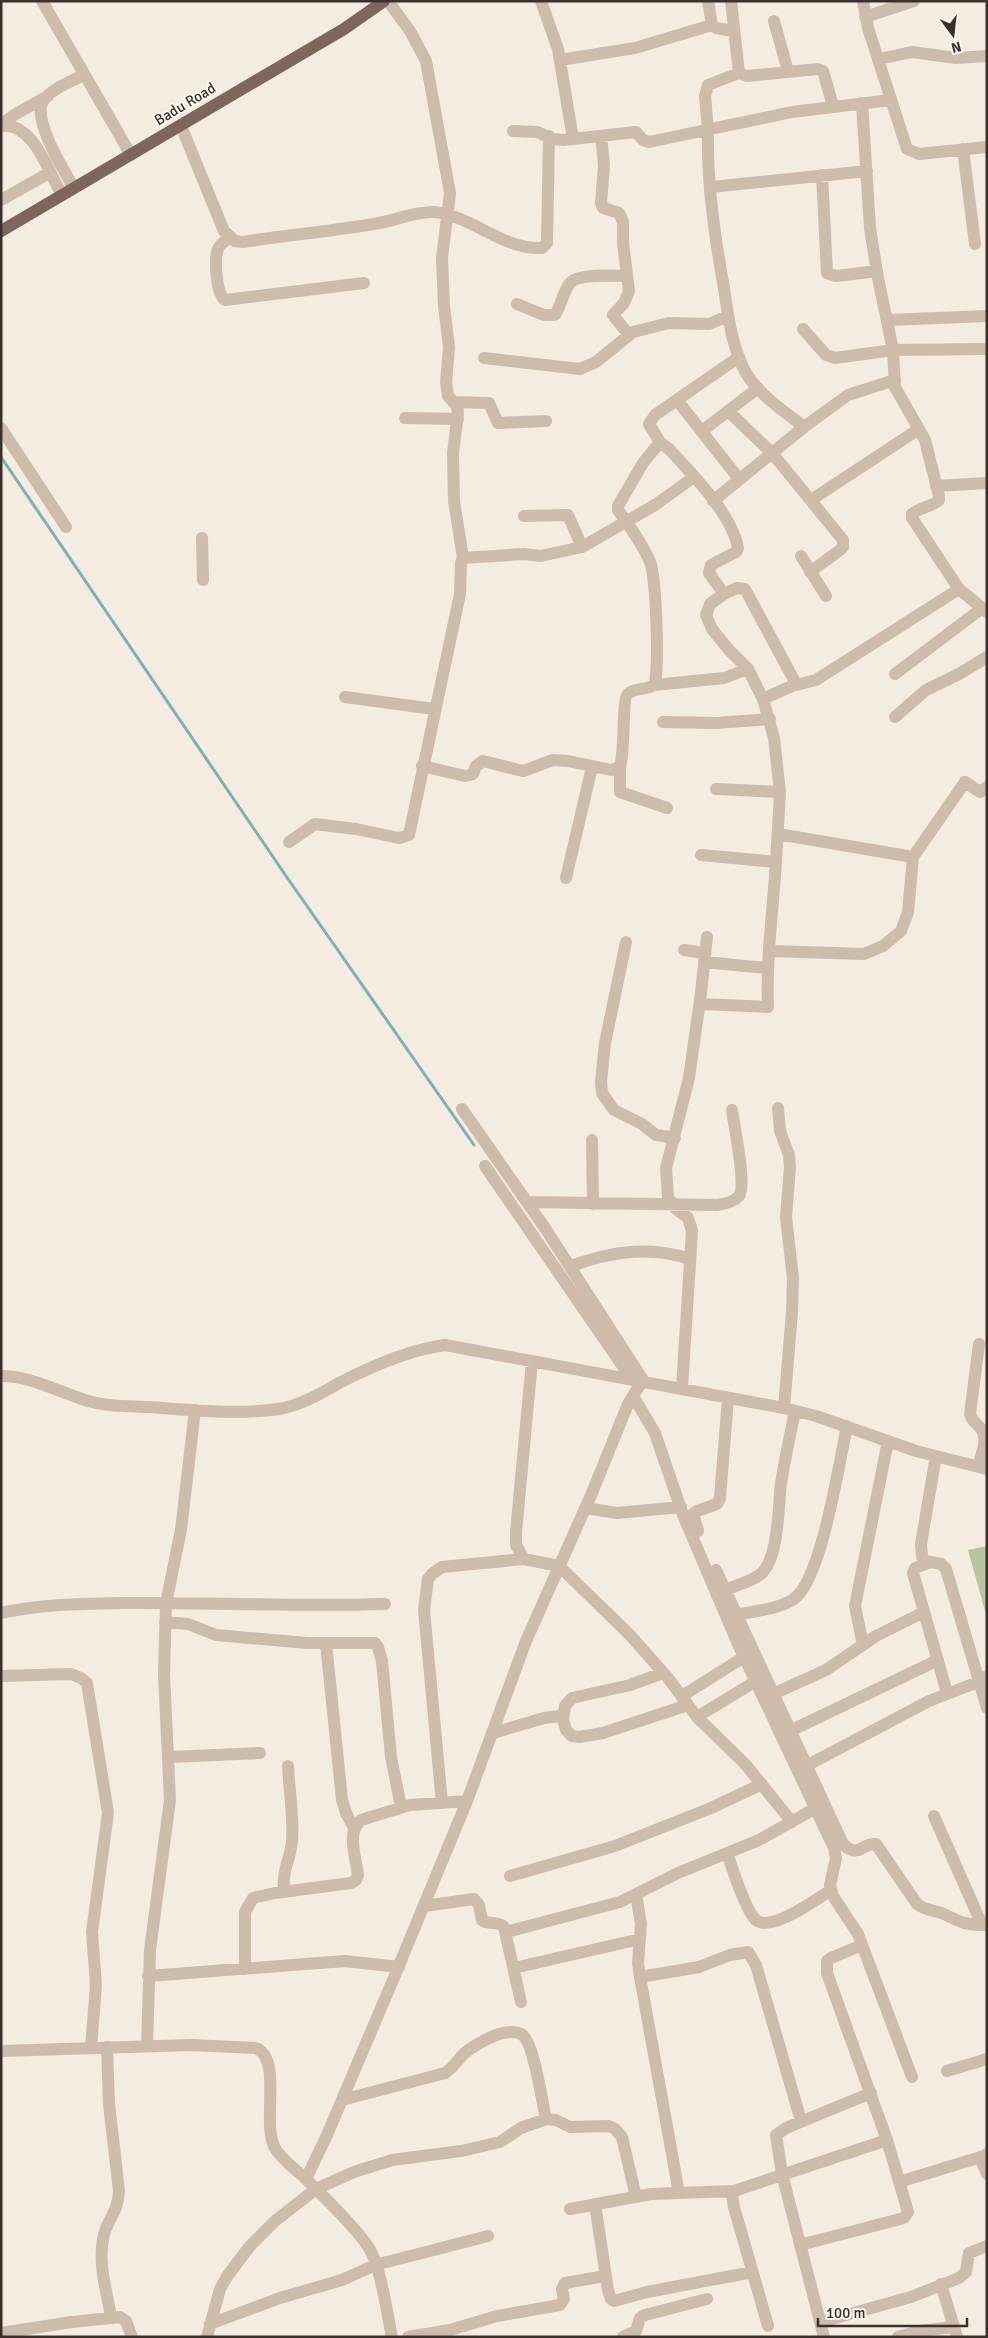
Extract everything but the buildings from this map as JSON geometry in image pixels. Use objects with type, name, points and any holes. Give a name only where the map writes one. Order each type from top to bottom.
[{"type":"main road","name":"Badu Road","points":[[1,231],[344,29],[384,1]]},
{"type":"street","points":[[42,1],[130,155]]},
{"type":"street","points":[[289,842],[315,824],[356,829],[399,838],[407,837],[460,594],[461,563],[464,558],[454,501],[453,453],[458,419],[456,406],[448,396],[446,382],[449,347],[444,306],[442,258],[450,193],[426,61],[410,30],[388,1]]},
{"type":"street","points":[[541,1],[560,60],[573,139]]},
{"type":"street","points":[[708,1],[712,25],[716,28],[734,31]]},
{"type":"street","points":[[731,1],[739,73]]},
{"type":"street","points":[[863,1],[865,17],[880,59],[907,149],[919,154],[987,147]]},
{"type":"street","points":[[865,17],[914,1]]},
{"type":"street","points":[[774,21],[788,71]]},
{"type":"street","points":[[560,60],[635,48],[712,25]]},
{"type":"street","points":[[880,59],[912,52],[956,58],[987,56]]},
{"type":"street","points":[[804,426],[758,388],[746,373],[739,357],[728,316],[719,259],[711,187],[708,137],[705,131],[705,96],[708,85],[739,73],[747,76],[812,68],[824,71],[833,106]]},
{"type":"street","points":[[1,126],[14,115],[83,75]]},
{"type":"street","points":[[48,96],[42,103],[43,124],[48,138],[74,188]]},
{"type":"street","points":[[514,131],[537,132],[554,139],[573,139],[636,132],[643,140],[649,142],[792,112],[892,100]]},
{"type":"street","points":[[862,103],[870,228],[893,350],[895,380],[898,394],[925,440],[939,500],[930,506],[916,511],[912,514],[912,518],[960,589],[984,610],[895,674]]},
{"type":"street","points":[[1,126],[13,126],[28,134],[62,195]]},
{"type":"street","points":[[181,126],[224,231],[229,238],[243,242],[379,223],[434,212],[448,215],[484,232],[516,243],[537,249],[546,247],[549,136]]},
{"type":"street","points":[[601,136],[604,165],[601,203],[603,208],[619,212],[622,216],[622,243],[627,276],[628,291],[626,299],[613,316],[629,335]]},
{"type":"street","points":[[963,149],[974,244]]},
{"type":"street","points":[[711,187],[867,171]]},
{"type":"street","points":[[1,200],[49,173]]},
{"type":"street","points":[[822,176],[827,273],[836,276],[877,271]]},
{"type":"street","points":[[229,238],[222,242],[217,254],[218,288],[225,300],[364,283]]},
{"type":"street","points":[[517,304],[544,315],[555,315],[569,284],[574,280],[589,277],[627,276]]},
{"type":"street","points":[[484,358],[580,368],[596,362],[629,335],[659,325],[687,322],[702,325],[728,316]]},
{"type":"street","points":[[887,320],[987,316]]},
{"type":"street","points":[[803,329],[826,354],[834,358],[893,350],[987,349]]},
{"type":"street","points":[[724,594],[708,573],[710,565],[736,552],[738,548],[734,533],[713,500],[669,449],[660,442],[650,428],[650,420],[739,357]]},
{"type":"street","points":[[713,500],[804,426],[848,395],[895,380]]},
{"type":"street","points":[[702,431],[758,388]]},
{"type":"street","points":[[677,400],[739,479]]},
{"type":"street","points":[[453,402],[490,403],[498,423],[546,421]]},
{"type":"street","points":[[728,411],[772,453],[841,536],[843,544],[840,550],[810,572]]},
{"type":"street","points":[[405,418],[458,419]]},
{"type":"street","points":[[1,428],[66,527]]},
{"type":"street","points":[[811,500],[919,429]]},
{"type":"street","points":[[654,685],[656,676],[655,614],[651,565],[618,510],[619,502],[643,463],[660,442]]},
{"type":"street","points":[[464,558],[514,554],[541,556],[582,547],[655,505],[694,477]]},
{"type":"street","points":[[936,486],[987,483]]},
{"type":"street","points":[[524,516],[568,515],[582,547]]},
{"type":"street","points":[[202,538],[203,580]]},
{"type":"street","points":[[800,556],[826,596]]},
{"type":"street","points":[[700,1004],[768,1007],[767,968],[770,951],[780,792],[779,766],[770,719],[763,699],[748,669],[729,650],[712,628],[706,615],[710,604],[737,588],[745,589],[794,680],[792,686]]},
{"type":"street","points":[[763,699],[792,686],[816,680],[960,589]]},
{"type":"street","points":[[895,717],[926,690],[959,674],[987,657]]},
{"type":"street","points":[[668,808],[620,792],[620,767],[625,735],[625,697],[632,691],[654,685],[724,678],[748,669]]},
{"type":"street","points":[[345,697],[434,709]]},
{"type":"street","points":[[663,722],[717,723],[770,719]]},
{"type":"street","points":[[422,766],[465,776],[472,774],[476,766],[482,761],[523,771],[552,760],[611,770],[620,767]]},
{"type":"street","points":[[566,878],[592,767]]},
{"type":"street","points":[[770,951],[864,954],[883,946],[901,931],[908,912],[913,857],[964,782],[980,792],[987,787]]},
{"type":"street","points":[[716,789],[780,792]]},
{"type":"street","points":[[778,834],[913,857]]},
{"type":"street","points":[[701,855],[776,862]]},
{"type":"street","points":[[682,1388],[691,1223],[671,1203],[666,1188],[666,1168],[689,1078],[700,1004],[707,937]]},
{"type":"street","points":[[626,942],[605,1043],[601,1082],[602,1093],[614,1110],[642,1124],[656,1136],[674,1138]]},
{"type":"street","points":[[684,950],[704,958],[767,968]]},
{"type":"street","points":[[306,2179],[342,2100],[424,1906],[467,1801],[526,1641],[633,1396],[637,1379],[571,1266],[462,1108]]},
{"type":"street","points":[[725,1590],[753,1579],[768,1565],[775,1538],[782,1481],[789,1410],[793,1278],[786,1218],[790,1167],[789,1155],[780,1131],[778,1108]]},
{"type":"street","points":[[527,1202],[717,1205],[735,1200],[740,1196],[742,1179],[732,1110]]},
{"type":"street","points":[[592,1140],[594,1204]]},
{"type":"street","points":[[486,1166],[637,1379]]},
{"type":"street","points":[[571,1266],[607,1254],[632,1252],[661,1252],[690,1259]]},
{"type":"street","points":[[1,1376],[13,1376],[32,1381],[94,1402],[195,1410],[252,1411],[299,1404],[379,1364],[428,1347],[445,1345],[463,1346],[816,1416],[888,1441],[982,1468],[984,1434],[972,1420],[970,1414],[980,1344]]},
{"type":"street","points":[[524,1559],[516,1545],[516,1532],[532,1361]]},
{"type":"street","points":[[633,1396],[655,1433],[681,1507],[744,1657],[816,1808],[835,1854],[831,1890],[838,1907],[854,1927],[862,1945],[912,2077]]},
{"type":"street","points":[[728,1398],[720,1498],[717,1504],[711,1508],[697,1511],[693,1518],[839,1837],[848,1848],[857,1851],[872,1843],[876,1844],[923,1909],[942,1913],[959,1923],[984,1925],[934,1816]]},
{"type":"street","points":[[147,2046],[148,1976],[153,1926],[169,1816],[170,1757],[164,1674],[166,1603],[181,1530],[195,1410]]},
{"type":"street","points":[[736,1615],[793,1600],[806,1583],[814,1565],[822,1537],[847,1426]]},
{"type":"street","points":[[863,1645],[855,1606],[888,1441]]},
{"type":"street","points":[[936,1456],[921,1544],[922,1557],[931,1562],[942,1564],[946,1568],[982,1679],[987,1708]]},
{"type":"street","points":[[585,1508],[617,1514],[681,1507]]},
{"type":"street","points":[[442,1803],[426,1643],[424,1610],[428,1579],[442,1567],[524,1559],[559,1566],[629,1634],[663,1673],[697,1717],[735,1753],[792,1822]]},
{"type":"street","points":[[931,1562],[915,1568],[913,1573],[947,1693]]},
{"type":"street","points":[[1,1613],[25,1608],[80,1604],[385,1604]]},
{"type":"street","points":[[773,1694],[826,1670],[896,1624],[924,1612]]},
{"type":"street","points":[[165,1622],[188,1624],[216,1635],[307,1643],[369,1641],[378,1646],[384,1680],[391,1757],[401,1807]]},
{"type":"street","points":[[245,1969],[244,1912],[252,1898],[261,1895],[340,1886],[356,1880],[358,1875],[353,1839],[354,1828],[342,1800],[326,1643]]},
{"type":"street","points":[[663,1673],[630,1685],[572,1698],[565,1706],[563,1719],[566,1730],[572,1736],[579,1738],[603,1733],[685,1700],[744,1657]]},
{"type":"street","points":[[790,1731],[938,1660]]},
{"type":"street","points":[[1,1676],[71,1674],[87,1683],[108,1813],[92,1932],[96,1985],[91,2048]]},
{"type":"street","points":[[806,1766],[947,1693],[982,1679]]},
{"type":"street","points":[[697,1717],[756,1681]]},
{"type":"street","points":[[493,1733],[553,1716],[563,1719]]},
{"type":"street","points":[[170,1757],[260,1752]]},
{"type":"street","points":[[284,1892],[283,1875],[290,1851],[292,1834],[288,1766]]},
{"type":"street","points":[[510,1876],[615,1846],[711,1808],[762,1784]]},
{"type":"street","points":[[354,1828],[369,1816],[401,1807],[467,1801]]},
{"type":"street","points":[[506,1932],[605,1907],[678,1873],[727,1853],[792,1822],[816,1808]]},
{"type":"street","points":[[727,1853],[751,1914],[762,1923],[786,1917],[831,1890]]},
{"type":"street","points":[[636,1894],[641,1924],[638,1963],[640,1977],[679,2193]]},
{"type":"street","points":[[424,1906],[474,1899],[479,1905],[482,1920],[501,1924],[506,1932],[521,2002]]},
{"type":"street","points":[[514,1968],[640,1939]]},
{"type":"street","points":[[800,2245],[904,2218],[908,2212],[888,2140],[826,1966],[831,1958],[862,1945]]},
{"type":"street","points":[[640,1977],[699,1967],[730,1955],[748,1952],[756,1966],[801,2122]]},
{"type":"street","points":[[148,1976],[345,1961],[362,1961],[399,1966]]},
{"type":"street","points":[[342,2100],[445,2073],[468,2050],[480,2043],[500,2034],[519,2033],[523,2035],[530,2049],[546,2119]]},
{"type":"street","points":[[1,2051],[192,2045],[256,2048],[262,2050],[266,2055],[270,2071],[269,2120],[275,2149],[306,2179],[370,2249],[392,2337]]},
{"type":"street","points":[[107,2047],[109,2104],[119,2191],[118,2203],[103,2239],[102,2254],[103,2272],[111,2317]]},
{"type":"street","points":[[947,2071],[987,2059]]},
{"type":"street","points":[[824,2337],[782,2174],[776,2135],[786,2128],[871,2093]]},
{"type":"street","points":[[207,2337],[220,2289],[239,2260],[275,2221],[316,2190],[354,2172],[392,2160],[461,2151],[500,2142],[521,2128],[546,2119],[556,2120],[570,2127],[609,2126],[615,2129],[622,2136],[636,2197]]},
{"type":"street","points":[[570,2209],[636,2197],[734,2191],[888,2140]]},
{"type":"street","points":[[899,2182],[985,2155]]},
{"type":"street","points":[[985,2155],[982,2162],[987,2174]]},
{"type":"street","points":[[734,2191],[732,2195],[734,2207],[768,2326]]},
{"type":"street","points":[[595,2204],[605,2276],[609,2295],[614,2301],[647,2292],[753,2272]]},
{"type":"street","points":[[210,2324],[280,2298],[342,2280],[375,2265],[488,2236]]},
{"type":"street","points":[[821,2322],[911,2296],[964,2275],[969,2253],[987,2246]]},
{"type":"street","points":[[408,2337],[450,2330],[497,2316],[560,2305],[564,2298],[562,2289],[565,2283],[605,2276]]},
{"type":"street","points":[[898,2337],[918,2331],[956,2332],[941,2284]]},
{"type":"street","points":[[623,2337],[636,2331],[640,2318],[645,2315],[706,2299]]},
{"type":"street","points":[[1,2333],[111,2317],[126,2321],[132,2337]]},
{"type":"green space","points":[[987,1546],[987,1618],[968,1550]]},
{"type":"waterway","points":[[1,457],[286,876],[474,1145]]}]
